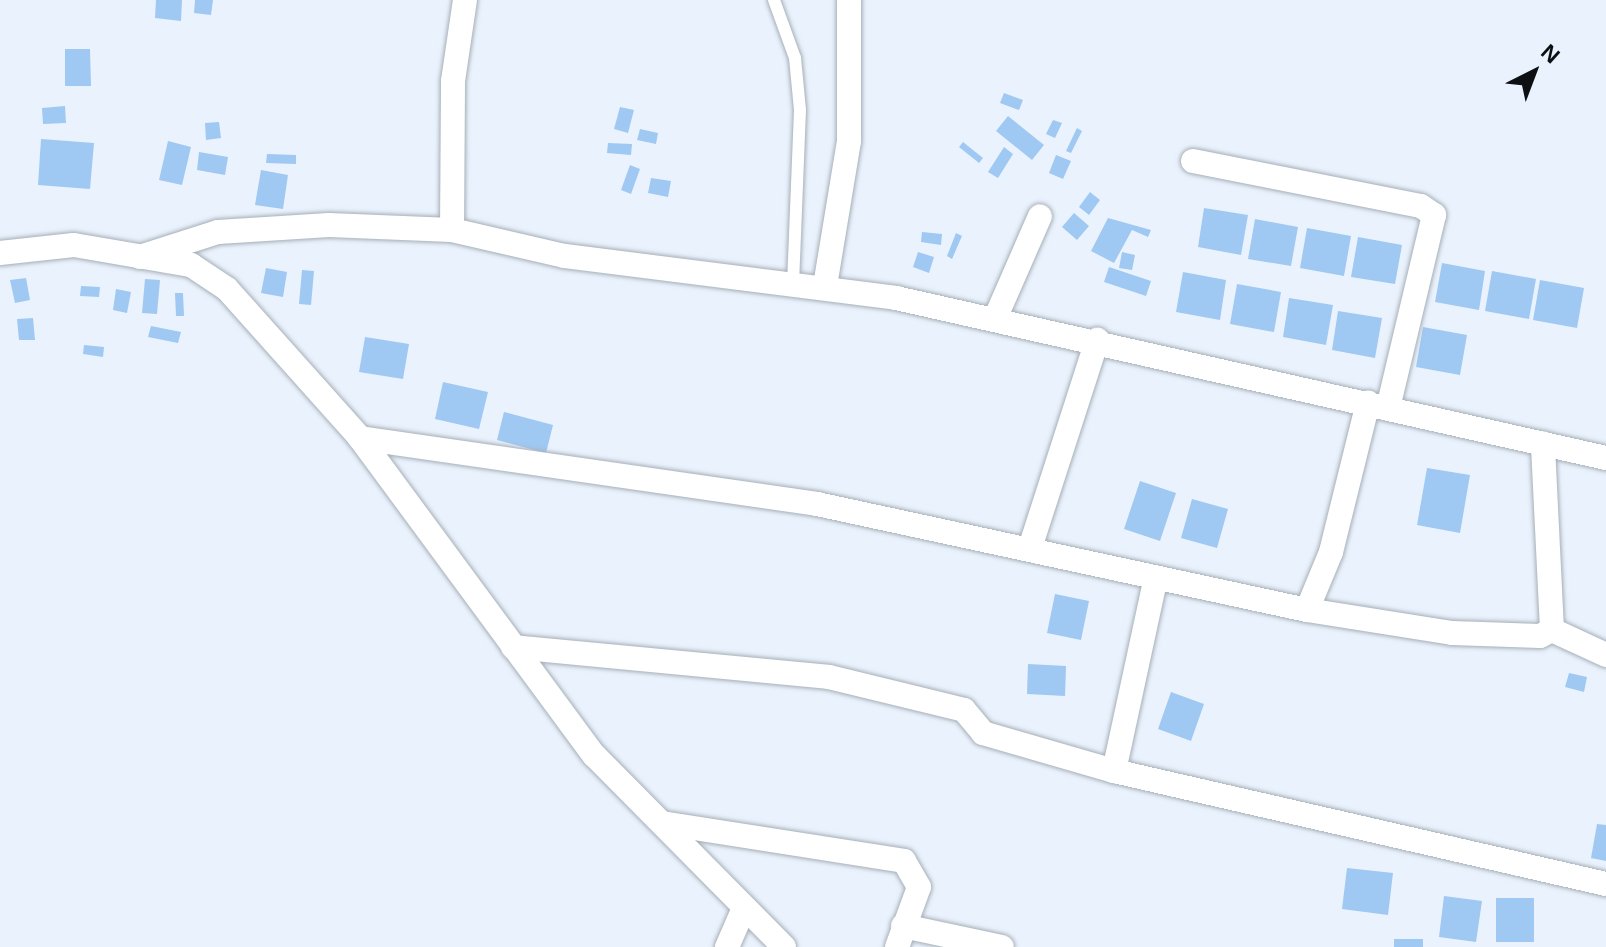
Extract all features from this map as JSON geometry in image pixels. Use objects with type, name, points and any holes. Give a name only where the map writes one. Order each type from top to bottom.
[{"type":"street","points":[[452,230],[453,81],[465,0]]},
{"type":"street","points":[[825,286],[849,141],[849,0]]},
{"type":"street","points":[[1193,161],[1421,206],[1434,215],[1331,552],[1307,610]]},
{"type":"street","points":[[995,319],[1004,283],[1040,216]]},
{"type":"street","points":[[140,257],[218,232],[329,225],[452,230],[565,256],[825,286],[995,319],[1606,458]]},
{"type":"street","points":[[0,253],[74,245],[191,265],[227,289],[360,438],[594,755],[784,947]]},
{"type":"street","points":[[1030,548],[1097,340]]},
{"type":"street","points":[[360,438],[817,504],[1307,610],[1452,633],[1540,636],[1552,630]]},
{"type":"street","points":[[1543,443],[1552,630]]},
{"type":"street","points":[[1114,771],[1156,577]]},
{"type":"street","points":[[1552,630],[1606,655]]},
{"type":"street","points":[[513,647],[829,677],[964,710],[983,733],[1114,771],[1606,884]]},
{"type":"street","points":[[662,823],[904,861],[919,887],[900,936],[1002,947]]},
{"type":"street","points":[[727,947],[744,908]]},
{"type":"lane","points":[[774,0],[795,58],[800,110],[793,282]]},
{"type":"building","points":[[156,0],[182,0],[181,21],[155,18]]},
{"type":"building","points":[[195,0],[213,0],[211,15],[194,13]]},
{"type":"building","points":[[65,49],[90,49],[91,86],[65,86]]},
{"type":"building","points":[[1004,93],[1023,100],[1019,110],[1000,103]]},
{"type":"building","points":[[65,106],[66,123],[43,124],[42,108]]},
{"type":"building","points":[[620,107],[634,110],[628,133],[614,129]]},
{"type":"building","points":[[1008,116],[1044,145],[1032,160],[996,131]]},
{"type":"building","points":[[1053,120],[1062,123],[1055,138],[1046,134]]},
{"type":"building","points":[[219,122],[221,138],[206,140],[205,123]]},
{"type":"building","points":[[1077,128],[1082,131],[1071,153],[1066,151]]},
{"type":"building","points":[[640,129],[658,133],[656,144],[637,140]]},
{"type":"building","points":[[41,139],[94,143],[90,189],[38,185]]},
{"type":"building","points":[[168,141],[191,147],[182,185],[159,180]]},
{"type":"building","points":[[963,142],[983,158],[979,163],[959,147]]},
{"type":"building","points":[[608,143],[632,144],[631,155],[607,153]]},
{"type":"building","points":[[1004,147],[1013,154],[998,178],[988,172]]},
{"type":"building","points":[[199,152],[228,157],[225,175],[197,170]]},
{"type":"building","points":[[267,154],[296,155],[296,164],[266,163]]},
{"type":"building","points":[[1056,155],[1071,161],[1063,179],[1049,173]]},
{"type":"building","points":[[630,165],[640,169],[631,194],[621,190]]},
{"type":"building","points":[[261,170],[288,175],[283,209],[255,205]]},
{"type":"building","points":[[651,178],[671,181],[668,197],[648,193]]},
{"type":"building","points":[[1090,192],[1100,200],[1089,215],[1079,207]]},
{"type":"building","points":[[1204,208],[1248,215],[1241,255],[1198,247]]},
{"type":"building","points":[[1074,213],[1089,226],[1077,240],[1062,227]]},
{"type":"building","points":[[1108,218],[1151,230],[1148,237],[1132,230],[1114,263],[1091,251]]},
{"type":"building","points":[[1255,219],[1298,227],[1291,266],[1248,259]]},
{"type":"building","points":[[1307,228],[1351,236],[1344,276],[1300,268]]},
{"type":"building","points":[[922,232],[942,234],[941,245],[921,242]]},
{"type":"building","points":[[956,233],[962,236],[952,259],[947,256]]},
{"type":"building","points":[[1358,237],[1402,245],[1395,284],[1351,277]]},
{"type":"building","points":[[918,252],[934,257],[929,273],[913,267]]},
{"type":"building","points":[[1122,252],[1135,255],[1132,270],[1119,268]]},
{"type":"building","points":[[1442,263],[1485,271],[1479,310],[1435,302]]},
{"type":"building","points":[[1109,267],[1151,281],[1146,296],[1104,282]]},
{"type":"building","points":[[266,268],[287,272],[283,297],[261,293]]},
{"type":"building","points":[[302,270],[314,271],[311,305],[299,304]]},
{"type":"building","points":[[1492,271],[1536,279],[1529,319],[1485,311]]},
{"type":"building","points":[[1183,272],[1226,280],[1220,320],[1176,312]]},
{"type":"building","points":[[26,278],[30,300],[15,303],[10,280]]},
{"type":"building","points":[[145,279],[160,280],[157,314],[142,313]]},
{"type":"building","points":[[1540,280],[1584,288],[1577,328],[1533,320]]},
{"type":"building","points":[[1237,284],[1281,292],[1274,332],[1230,324]]},
{"type":"building","points":[[81,286],[100,287],[99,297],[80,296]]},
{"type":"building","points":[[116,289],[131,292],[127,313],[113,310]]},
{"type":"building","points":[[175,293],[183,293],[184,316],[176,316]]},
{"type":"building","points":[[1289,298],[1333,305],[1326,345],[1283,337]]},
{"type":"building","points":[[1338,311],[1382,318],[1375,358],[1332,350]]},
{"type":"building","points":[[33,318],[35,340],[19,340],[17,319]]},
{"type":"building","points":[[151,326],[181,332],[178,343],[148,337]]},
{"type":"building","points":[[1423,327],[1467,335],[1460,375],[1416,367]]},
{"type":"building","points":[[365,337],[409,344],[403,379],[359,372]]},
{"type":"building","points":[[84,345],[104,347],[103,357],[83,354]]},
{"type":"building","points":[[443,382],[488,392],[479,429],[435,419]]},
{"type":"building","points":[[504,412],[553,425],[546,453],[497,440]]},
{"type":"building","points":[[1427,468],[1470,475],[1460,533],[1417,525]]},
{"type":"building","points":[[1140,481],[1176,493],[1160,541],[1124,529]]},
{"type":"building","points":[[1192,499],[1228,509],[1217,548],[1181,538]]},
{"type":"building","points":[[1055,594],[1089,601],[1081,640],[1047,633]]},
{"type":"building","points":[[1028,664],[1066,666],[1065,696],[1027,694]]},
{"type":"building","points":[[1569,673],[1587,677],[1584,692],[1565,687]]},
{"type":"building","points":[[1171,692],[1204,704],[1191,741],[1158,729]]},
{"type":"building","points":[[1597,824],[1606,825],[1606,861],[1591,858]]},
{"type":"building","points":[[1347,868],[1393,873],[1388,915],[1342,909]]},
{"type":"building","points":[[1444,896],[1482,901],[1476,942],[1439,937]]},
{"type":"building","points":[[1496,898],[1534,898],[1534,942],[1496,942]]},
{"type":"building","points":[[1394,939],[1423,939],[1423,947],[1394,947]]}]
